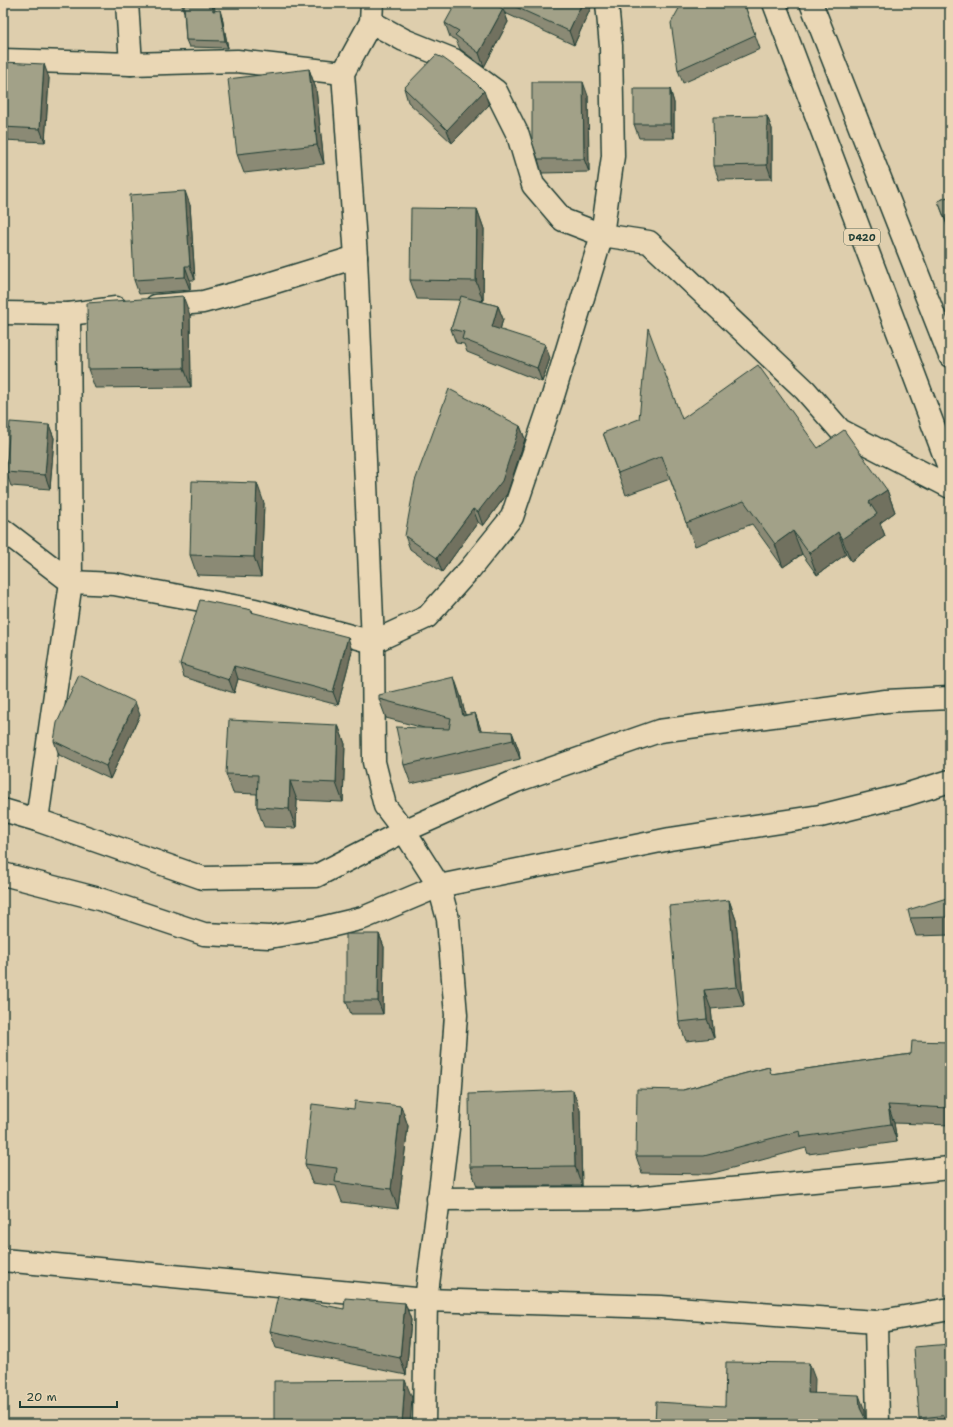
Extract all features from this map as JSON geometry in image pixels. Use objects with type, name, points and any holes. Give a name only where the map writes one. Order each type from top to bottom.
[{"type":"main road","points":[[127,3],[131,64]]},
{"type":"main road","points":[[3,530],[71,582],[114,584],[255,610],[373,642],[427,617],[470,570],[512,517],[556,389],[602,235],[613,156],[610,46],[606,3]]},
{"type":"main road","name":"D420","points":[[774,3],[950,470]]},
{"type":"main road","points":[[811,3],[950,356]]},
{"type":"main road","points":[[424,1424],[426,1300],[448,1128],[456,1015],[448,919],[439,886],[404,831],[385,806],[374,762],[373,642],[356,257],[343,73],[371,12],[404,40],[454,60],[496,91],[518,135],[533,185],[563,220],[602,235],[649,242],[805,390],[840,430],[950,486]]},
{"type":"main road","points":[[3,60],[131,64],[237,61],[343,73]]},
{"type":"main road","points":[[3,313],[69,314],[98,309],[202,302],[262,286],[356,257]]},
{"type":"main road","points":[[37,820],[71,582],[69,314]]},
{"type":"main road","points":[[3,810],[37,820],[202,878],[316,876],[404,831],[516,781],[659,732],[886,702],[950,698]]},
{"type":"main road","points":[[3,874],[99,899],[204,934],[269,938],[363,918],[439,886],[670,839],[820,816],[904,795],[950,781]]},
{"type":"main road","points":[[438,1199],[636,1198],[950,1168]]},
{"type":"main road","points":[[3,1260],[426,1300],[661,1308],[876,1322],[950,1309]]},
{"type":"main road","points":[[876,1322],[878,1424]]},
{"type":"building","points":[[181,3],[212,3],[213,11],[220,10],[225,41],[186,40],[184,5]]},
{"type":"building","points":[[456,3],[493,3],[503,9],[479,53],[455,35],[459,31],[445,23]]},
{"type":"building","points":[[507,3],[582,3],[569,31]]},
{"type":"building","points":[[682,3],[744,3],[755,35],[678,70],[671,23]]},
{"type":"building","points":[[436,55],[443,58],[471,78],[484,91],[447,130],[404,88]]},
{"type":"building","points":[[3,62],[44,64],[40,129],[3,127]]},
{"type":"building","points":[[309,69],[317,145],[237,154],[228,79]]},
{"type":"building","points":[[532,82],[583,82],[584,159],[538,159],[532,141]]},
{"type":"building","points":[[634,89],[670,89],[670,124],[634,124]]},
{"type":"building","points":[[767,116],[767,165],[714,166],[713,117]]},
{"type":"building","points":[[185,191],[190,266],[185,266],[185,277],[134,280],[130,195]]},
{"type":"building","points":[[950,196],[950,232],[938,201]]},
{"type":"building","points":[[411,208],[477,209],[476,281],[410,280]]},
{"type":"building","points":[[183,296],[184,368],[88,369],[87,303]]},
{"type":"building","points":[[461,296],[498,306],[492,327],[545,344],[537,368],[462,339],[464,332],[451,329]]},
{"type":"building","points":[[648,328],[682,419],[758,365],[818,448],[844,430],[887,490],[869,502],[877,514],[842,539],[838,532],[809,553],[793,531],[775,544],[744,501],[686,523],[662,456],[618,473],[603,433],[639,419]]},
{"type":"building","points":[[449,389],[520,426],[502,481],[478,512],[473,509],[437,558],[405,536],[415,481]]},
{"type":"building","points":[[10,422],[49,425],[45,475],[6,472]]},
{"type":"building","points":[[192,481],[257,483],[254,557],[190,555]]},
{"type":"building","points":[[200,600],[252,610],[251,612],[348,637],[333,692],[234,666],[229,680],[180,664]]},
{"type":"building","points":[[79,675],[135,702],[106,766],[54,741],[57,723]]},
{"type":"building","points":[[454,677],[463,716],[475,713],[479,730],[512,732],[513,740],[404,765],[396,727],[449,729],[451,718],[379,699],[379,695]]},
{"type":"building","points":[[229,720],[338,725],[336,783],[290,781],[289,809],[257,807],[258,775],[226,774]]},
{"type":"building","points":[[947,822],[950,822],[950,880],[948,874]]},
{"type":"building","points":[[950,897],[950,917],[910,918],[908,910]]},
{"type":"building","points":[[729,900],[737,987],[704,990],[707,1019],[679,1022],[669,906]]},
{"type":"building","points":[[346,934],[379,934],[378,1001],[346,1001]]},
{"type":"building","points":[[912,1041],[950,1042],[950,1108],[888,1105],[891,1124],[801,1137],[800,1131],[704,1156],[636,1156],[637,1089],[683,1090],[769,1067],[771,1074],[911,1054]]},
{"type":"building","points":[[573,1090],[575,1166],[470,1167],[469,1094]]},
{"type":"building","points":[[355,1101],[401,1106],[391,1189],[335,1182],[337,1168],[305,1164],[312,1104],[354,1109]]},
{"type":"building","points":[[278,1296],[344,1309],[345,1298],[405,1303],[400,1358],[270,1331]]},
{"type":"building","points":[[950,1344],[950,1415],[919,1418],[914,1347]]},
{"type":"building","points":[[726,1362],[809,1363],[808,1393],[859,1395],[860,1408],[865,1418],[865,1424],[655,1424],[656,1402],[725,1406]]},
{"type":"building","points":[[405,1380],[402,1424],[274,1424],[274,1381]]}]
